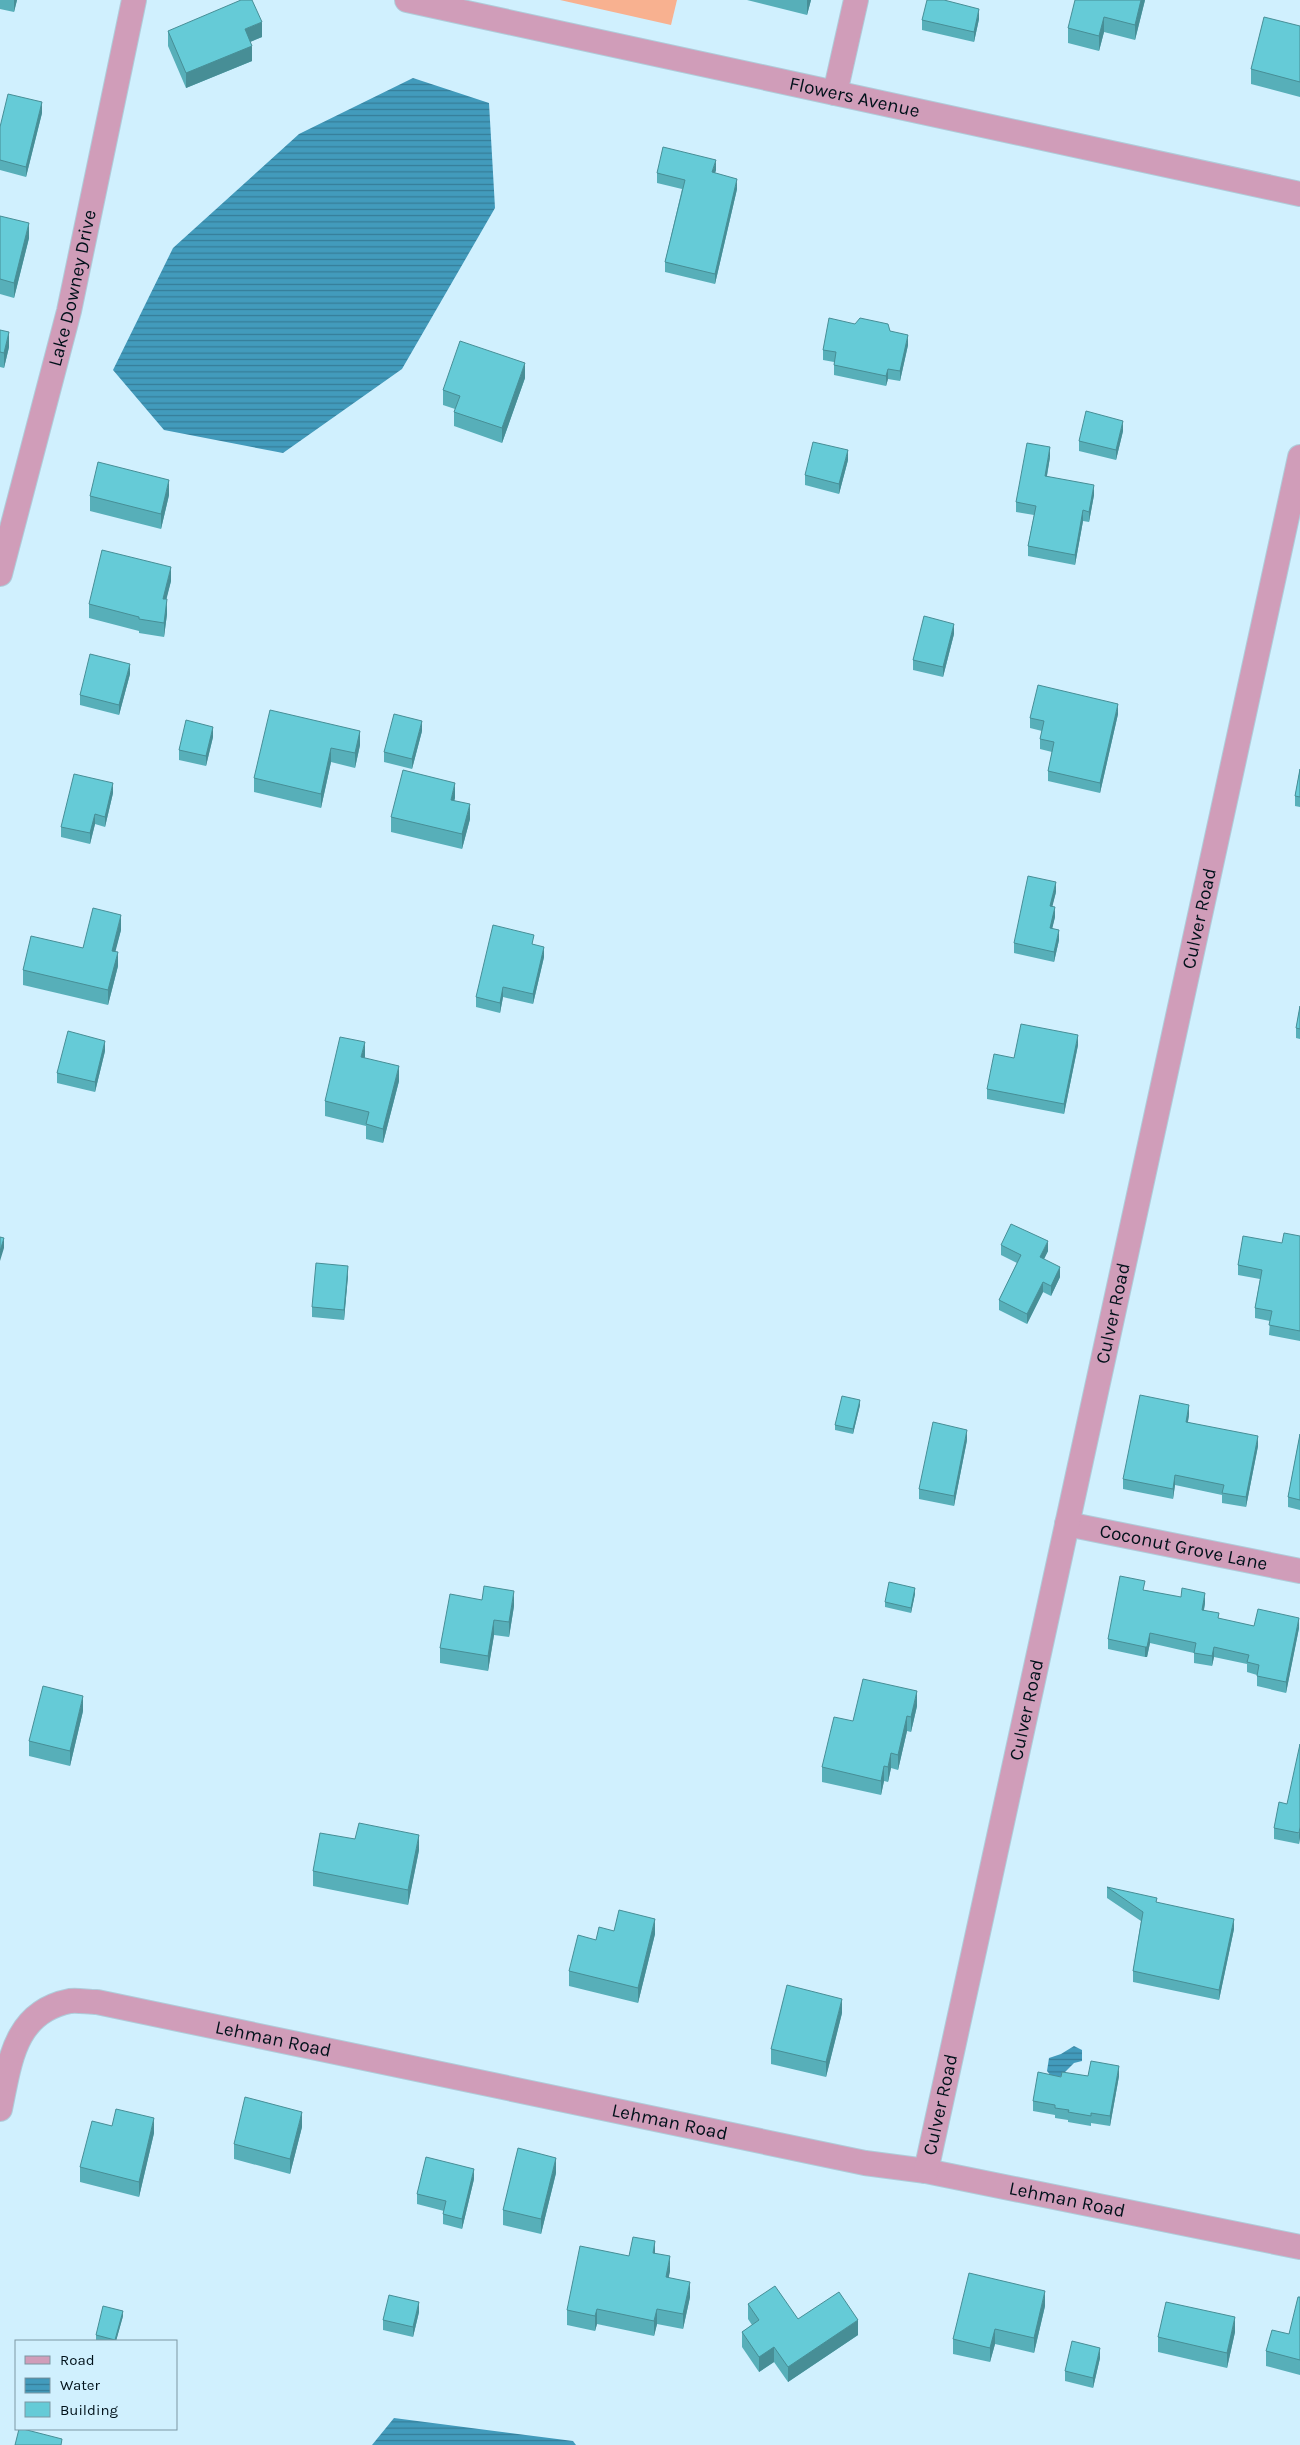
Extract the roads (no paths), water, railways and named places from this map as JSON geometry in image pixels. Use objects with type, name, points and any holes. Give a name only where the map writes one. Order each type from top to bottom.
[{"type":"street","name":"Lake Downey Drive","points":[[0,574],[69,312],[134,0]]},
{"type":"street","name":"Flowers Avenue","points":[[408,0],[1300,194]]},
{"type":"street","points":[[835,93],[856,0]]},
{"type":"street","name":"Culver Road","points":[[926,2171],[1300,457]]},
{"type":"street","name":"Coconut Grove Lane","points":[[1067,1524],[1300,1571]]},
{"type":"street","name":"Lehman Road","points":[[0,2109],[16,2043],[28,2023],[42,2011],[70,2001],[97,2002],[865,2163],[926,2171],[1300,2247]]},
{"type":"water","points":[[413,78],[489,103],[495,208],[402,369],[283,453],[164,430],[113,370],[173,248],[299,134]]},
{"type":"water","points":[[1074,2046],[1082,2050],[1082,2061],[1074,2063],[1060,2077],[1051,2076],[1047,2071],[1049,2058],[1061,2054]]},
{"type":"water","points":[[394,2418],[573,2441],[576,2445],[372,2445]]}]
